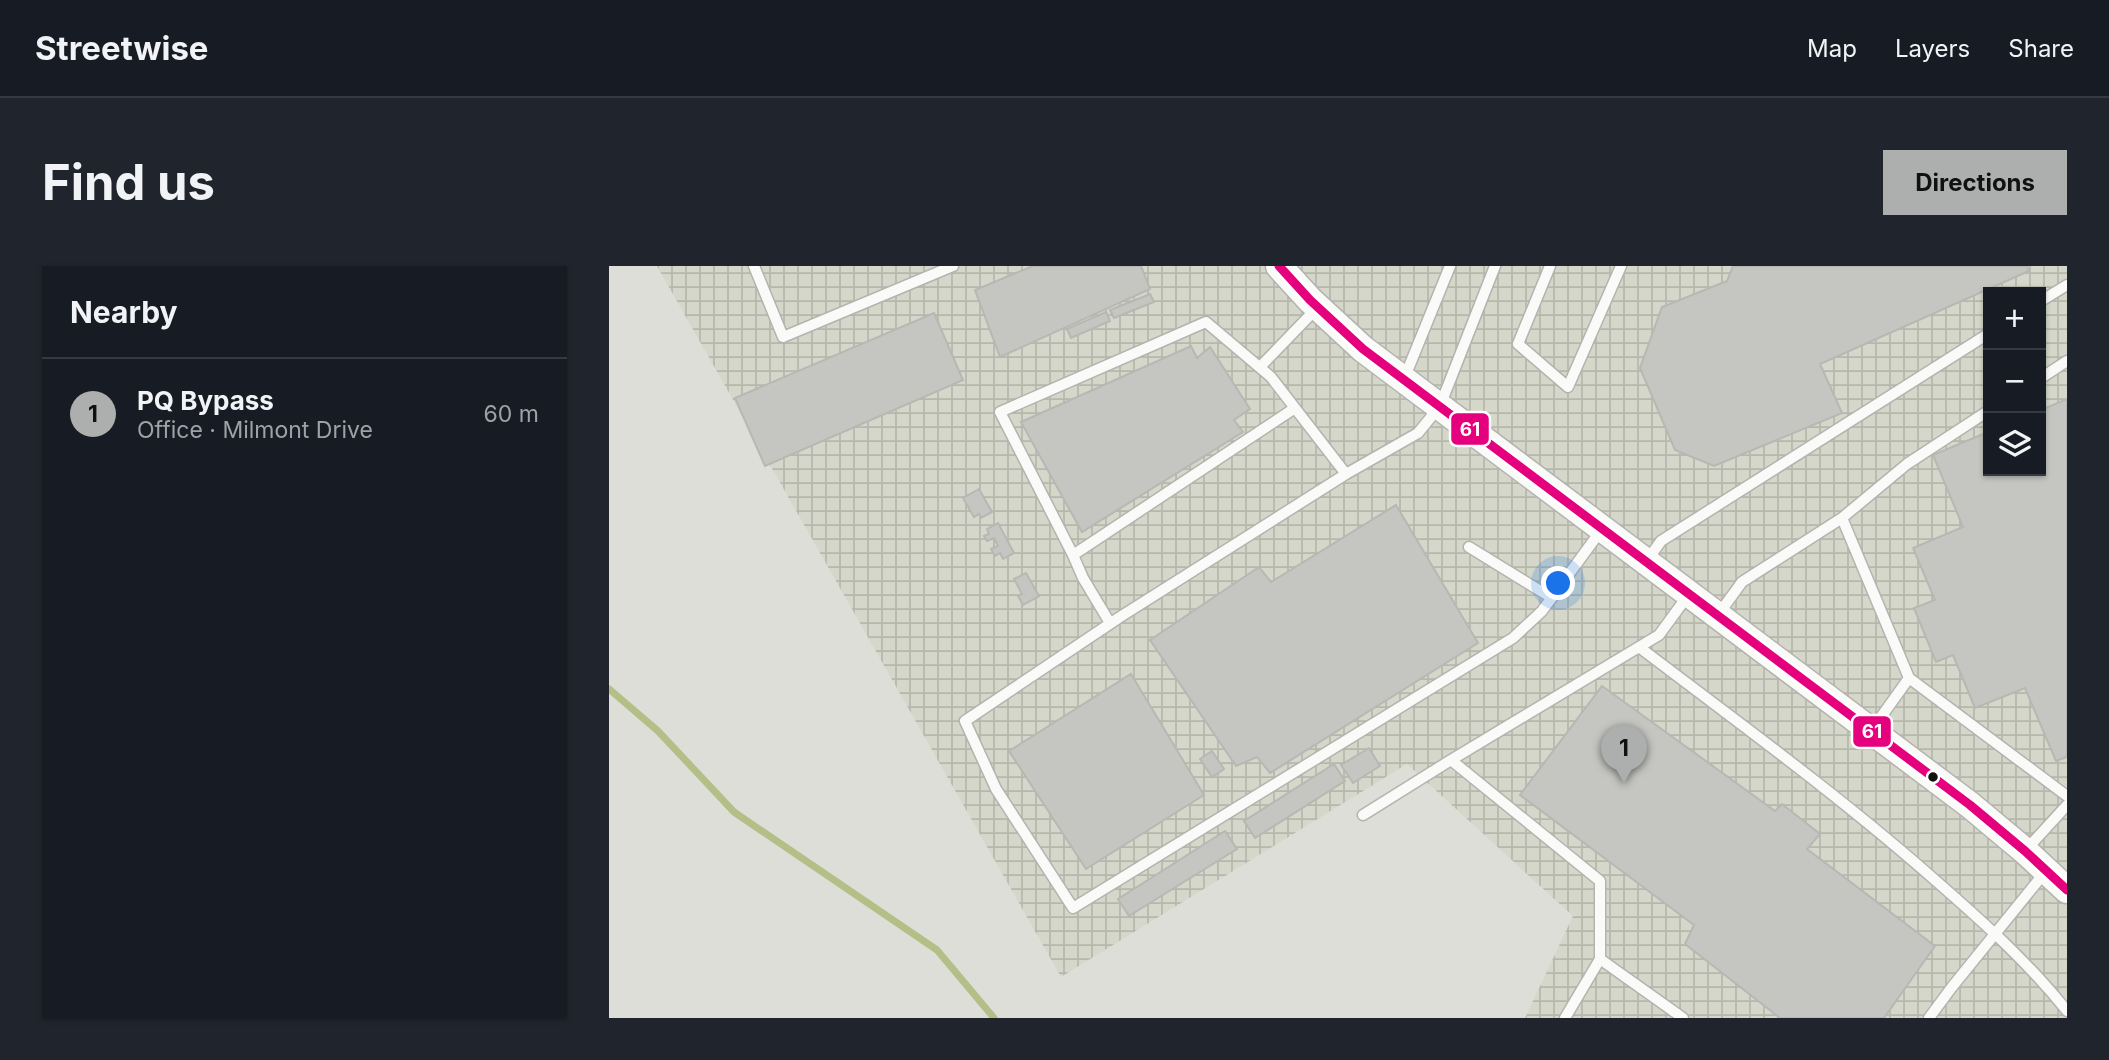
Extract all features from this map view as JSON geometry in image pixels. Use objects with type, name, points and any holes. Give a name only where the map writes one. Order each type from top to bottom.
[{"type":"street","points":[[1279,266],[1317,308],[1363,349],[1971,806],[2067,890]]},
{"type":"lane","points":[[754,266],[783,337],[953,266]]},
{"type":"lane","points":[[1403,379],[1450,266]]},
{"type":"lane","points":[[1495,266],[1440,407],[1418,433],[1346,474],[1110,623],[965,721],[996,789],[1073,908],[1513,638],[1542,611],[1602,529]]},
{"type":"lane","points":[[1550,266],[1518,344],[1568,387],[1621,266]]},
{"type":"lane","points":[[2046,298],[2067,285]]},
{"type":"lane","points":[[1259,367],[1317,308]]},
{"type":"lane","points":[[1110,623],[1083,578],[1000,412],[1206,322],[1271,377],[1346,474]]},
{"type":"lane","points":[[1646,562],[1661,541],[1983,337]]},
{"type":"lane","points":[[2046,375],[2067,361]]},
{"type":"lane","points":[[1073,555],[1295,408]]},
{"type":"lane","points":[[1718,615],[1742,582],[1842,518],[1907,464],[1985,413]]},
{"type":"lane","points":[[1842,518],[1909,677],[2067,796]]},
{"type":"lane","points":[[1469,547],[1552,598]]},
{"type":"lane","points":[[1363,815],[1659,635],[1689,594]]},
{"type":"lane","points":[[1639,647],[1875,828],[1996,933],[2044,982],[2067,1011]]},
{"type":"lane","points":[[1871,731],[1909,677]]},
{"type":"lane","points":[[1451,761],[1600,881],[1600,959],[1565,1018]]},
{"type":"lane","points":[[2025,851],[2067,805]]},
{"type":"lane","points":[[1930,1018],[1952,986],[2046,871]]},
{"type":"lane","points":[[1600,959],[1683,1018]]},
{"type":"shaded area","points":[[657,266],[2067,266],[2067,1018],[1525,1018],[1573,916],[1407,764],[1061,977]]},
{"type":"building","points":[[1033,266],[1141,266],[1150,289],[1000,357],[975,290]]},
{"type":"building","points":[[1733,266],[2027,266],[2029,271],[1993,287],[1983,287],[1983,291],[1820,364],[1842,413],[1714,466],[1675,450],[1640,368],[1662,307],[1727,281]]},
{"type":"building","points":[[1150,294],[1154,302],[1114,318],[1110,310]]},
{"type":"building","points":[[1106,312],[1110,321],[1071,338],[1067,329]]},
{"type":"building","points":[[934,313],[963,380],[765,466],[735,398]]},
{"type":"building","points":[[1191,346],[1197,358],[1210,347],[1250,409],[1234,420],[1243,432],[1082,532],[1021,422]]},
{"type":"building","points":[[2067,399],[2067,757],[2056,761],[2025,688],[1975,708],[1953,655],[1936,662],[1914,608],[1935,600],[1913,548],[1963,527],[1933,455],[1983,434],[1983,476],[2046,476],[2046,408]]},
{"type":"building","points":[[979,489],[992,512],[981,518],[979,514],[974,517],[963,498]]},
{"type":"building","points":[[1396,505],[1478,643],[1270,773],[1257,757],[1236,766],[1150,640],[1259,567],[1271,582]]},
{"type":"building","points":[[998,523],[1014,553],[1003,559],[1000,553],[995,556],[991,549],[998,546],[994,538],[987,541],[984,536],[989,534],[987,529]]},
{"type":"building","points":[[1026,573],[1039,596],[1023,605],[1018,596],[1022,594],[1014,579]]},
{"type":"building","points":[[1131,674],[1204,795],[1086,869],[1009,751]]},
{"type":"building","points":[[1602,686],[1775,811],[1782,804],[1820,834],[1807,849],[1935,946],[1884,1018],[1780,1018],[1685,944],[1694,925],[1520,795]]},
{"type":"building","points":[[1369,748],[1380,766],[1353,783],[1341,765]]},
{"type":"building","points":[[1212,751],[1224,769],[1212,777],[1200,759]]},
{"type":"building","points":[[1334,764],[1345,781],[1255,838],[1244,821]]},
{"type":"building","points":[[1225,831],[1237,849],[1129,916],[1118,899]]},
{"type":"waterway","points":[[609,689],[658,731],[734,812],[937,950],[994,1018]]},
{"type":"transit line","name":"61","points":[[1279,266],[1310,300],[1363,349],[1970,805],[2067,890]]},
{"type":"place","name":"PQ Bypass","points":[[1624,783]]}]
